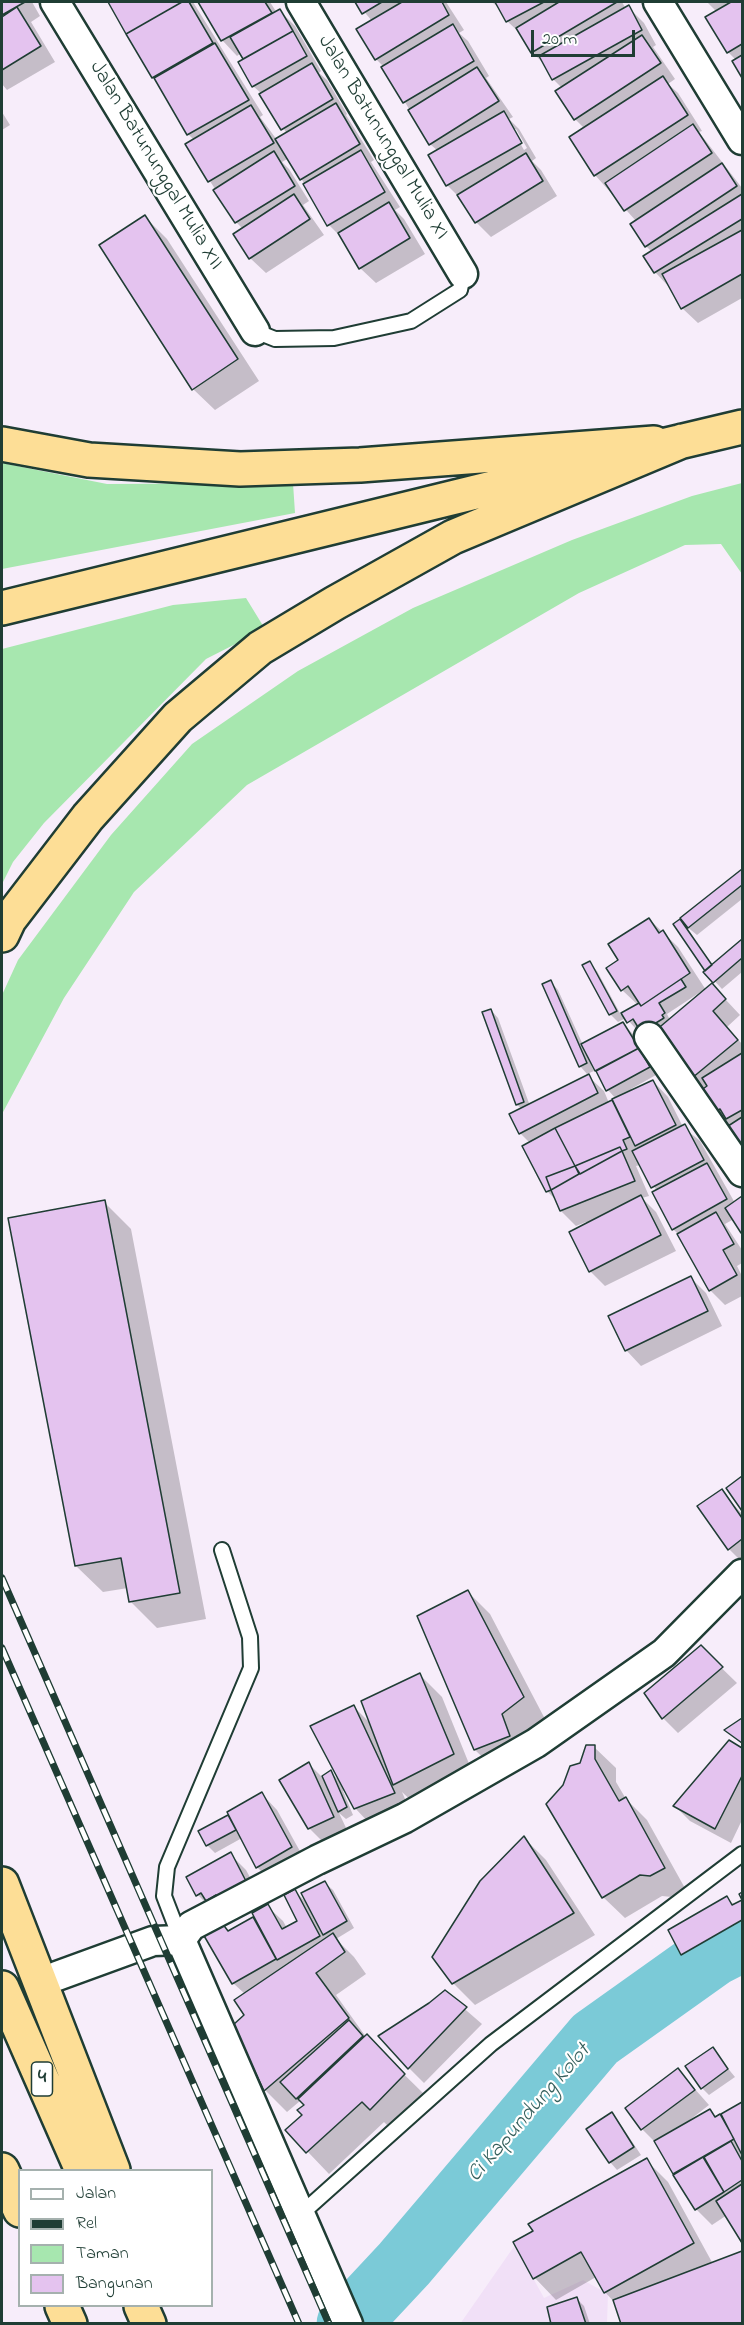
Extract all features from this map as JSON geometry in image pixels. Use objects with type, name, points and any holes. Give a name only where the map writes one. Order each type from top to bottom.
[{"type":"highway","points":[[2,608],[742,427]]},
{"type":"highway","points":[[2,444],[89,460],[240,469],[360,465],[682,441]]},
{"type":"highway","points":[[2,935],[9,920],[88,817],[118,783],[178,717],[260,648],[453,537],[682,441]]},
{"type":"highway","points":[[2,1884],[113,2169]]},
{"type":"highway","name":"4","points":[[2,1988],[82,2169]]},
{"type":"highway","points":[[2,2170],[18,2206]]},
{"type":"highway","points":[[62,2307],[70,2324]]},
{"type":"highway","points":[[141,2307],[149,2324]]},
{"type":"highway","points":[[165,2307],[172,2324]]},
{"type":"street","name":"Jalan Batununggal Mulia XII","points":[[55,2],[255,331]]},
{"type":"street","name":"Jalan Batununggal Mulia XI","points":[[301,2],[463,273]]},
{"type":"street","points":[[658,2],[742,140]]},
{"type":"street","points":[[650,1037],[742,1172]]},
{"type":"street","points":[[181,1940],[191,1926],[317,1860],[405,1818],[536,1743],[664,1653],[742,1574]]},
{"type":"street","points":[[57,1976],[153,1941],[181,1940]]},
{"type":"street","points":[[181,1940],[348,2324]]},
{"type":"lane","points":[[255,331],[274,339],[334,338],[411,321],[460,290],[463,273]]},
{"type":"lane","points":[[181,1940],[164,1896],[167,1867],[251,1668],[250,1637],[222,1550]]},
{"type":"lane","points":[[301,2214],[491,2044],[742,1854]]},
{"type":"shaded area","points":[[515,2245],[544,2298],[583,2280],[608,2294],[607,2323],[460,2324]]},
{"type":"green space","points":[[2,463],[107,484],[293,483],[295,513],[2,569]]},
{"type":"green space","points":[[742,483],[742,574],[721,544],[685,545],[579,593],[247,785],[134,892],[64,998],[2,1114],[2,995],[18,960],[111,835],[192,744],[298,671],[413,608],[572,540],[692,496]]},
{"type":"green space","points":[[246,598],[265,629],[206,659],[44,823],[13,862],[2,884],[2,649],[173,605]]},
{"type":"building","points":[[2,2],[25,2],[2,15]]},
{"type":"building","points":[[108,2],[182,2],[126,34]]},
{"type":"building","points":[[182,2],[189,2],[213,43],[152,78],[126,34]]},
{"type":"building","points":[[198,2],[265,2],[272,13],[221,41]]},
{"type":"building","points":[[355,2],[382,2],[362,14]]},
{"type":"building","points":[[402,2],[442,2],[449,15],[375,60],[356,29]]},
{"type":"building","points":[[495,2],[544,2],[506,22]]},
{"type":"building","points":[[559,2],[617,2],[531,53],[516,28]]},
{"type":"building","points":[[731,2],[742,2],[742,44],[727,53],[705,17]]},
{"type":"building","points":[[629,5],[642,30],[552,80],[539,56]]},
{"type":"building","points":[[17,7],[41,46],[2,70],[2,17]]},
{"type":"building","points":[[280,9],[293,31],[243,59],[230,37]]},
{"type":"building","points":[[453,24],[474,61],[403,103],[381,67]]},
{"type":"building","points":[[293,31],[307,56],[252,87],[238,62]]},
{"type":"building","points":[[642,35],[661,63],[574,120],[555,91]]},
{"type":"building","points":[[215,43],[249,100],[187,135],[154,78]]},
{"type":"building","points":[[742,55],[742,78],[732,61]]},
{"type":"building","points":[[312,63],[333,99],[281,130],[259,94]]},
{"type":"building","points":[[477,67],[499,101],[429,145],[408,110]]},
{"type":"building","points":[[663,76],[688,115],[594,176],[569,137]]},
{"type":"building","points":[[336,103],[360,144],[300,180],[275,139]]},
{"type":"building","points":[[251,105],[274,143],[208,182],[185,144]]},
{"type":"building","points":[[504,111],[522,143],[446,186],[428,155]]},
{"type":"building","points":[[693,124],[712,153],[624,211],[605,183]]},
{"type":"building","points":[[361,150],[385,192],[327,226],[303,184]]},
{"type":"building","points":[[274,151],[295,186],[235,223],[213,190]]},
{"type":"building","points":[[526,153],[543,181],[475,223],[457,195]]},
{"type":"building","points":[[722,163],[737,186],[645,247],[630,224]]},
{"type":"building","points":[[294,194],[310,219],[249,259],[233,234]]},
{"type":"building","points":[[742,194],[742,219],[654,273],[643,256]]},
{"type":"building","points":[[389,202],[410,238],[359,269],[338,233]]},
{"type":"building","points":[[145,215],[238,359],[192,390],[99,245]]},
{"type":"building","points":[[742,230],[742,274],[681,309],[662,274]]},
{"type":"building","points":[[742,869],[742,885],[688,928],[680,918]]},
{"type":"building","points":[[649,918],[659,933],[663,930],[690,973],[641,1006],[628,986],[621,991],[606,968],[618,960],[608,944]]},
{"type":"building","points":[[680,919],[712,965],[705,971],[673,924]]},
{"type":"building","points":[[742,939],[742,958],[713,983],[703,972]]},
{"type":"building","points":[[590,961],[617,1011],[609,1015],[582,965]]},
{"type":"building","points":[[681,979],[686,987],[659,1003],[665,1013],[662,1015],[664,1018],[641,1032],[633,1019],[627,1023],[621,1013],[639,1003],[641,1006]]},
{"type":"building","points":[[551,980],[587,1063],[579,1067],[542,984]]},
{"type":"building","points":[[712,983],[726,999],[713,1011],[738,1040],[692,1078],[655,1031]]},
{"type":"building","points":[[491,1009],[524,1102],[516,1105],[482,1012]]},
{"type":"building","points":[[623,1022],[639,1048],[595,1071],[581,1044]]},
{"type":"building","points":[[639,1048],[650,1067],[606,1091],[596,1071]]},
{"type":"building","points":[[742,1053],[742,1110],[726,1119],[720,1109],[713,1113],[700,1091],[707,1086],[702,1078]]},
{"type":"building","points":[[589,1074],[598,1093],[519,1134],[509,1114]]},
{"type":"building","points":[[653,1080],[676,1125],[635,1146],[612,1099]]},
{"type":"building","points":[[612,1100],[630,1137],[623,1140],[627,1149],[622,1151],[620,1147],[575,1166],[555,1128]]},
{"type":"building","points":[[742,1117],[742,1155],[725,1128]]},
{"type":"building","points":[[685,1124],[704,1160],[651,1188],[632,1151]]},
{"type":"building","points":[[555,1128],[575,1166],[546,1177],[551,1190],[546,1192],[522,1146]]},
{"type":"building","points":[[620,1147],[622,1151],[580,1174],[575,1166]]},
{"type":"building","points":[[622,1151],[635,1181],[560,1211],[551,1190],[579,1174],[575,1166],[580,1174]]},
{"type":"building","points":[[707,1163],[727,1199],[672,1230],[652,1192]]},
{"type":"building","points":[[575,1166],[579,1174],[551,1190],[546,1177]]},
{"type":"building","points":[[641,1195],[661,1235],[589,1272],[569,1232]]},
{"type":"building","points":[[742,1196],[742,1232],[741,1233],[725,1208]]},
{"type":"building","points":[[105,1200],[180,1593],[129,1602],[121,1558],[75,1566],[8,1218]]},
{"type":"building","points":[[716,1212],[734,1244],[723,1250],[737,1275],[709,1291],[677,1234]]},
{"type":"building","points":[[691,1276],[708,1311],[625,1351],[608,1316]]},
{"type":"building","points":[[742,1476],[742,1511],[726,1488]]},
{"type":"building","points":[[722,1489],[742,1518],[742,1539],[728,1550],[697,1506]]},
{"type":"building","points":[[468,1590],[524,1697],[502,1714],[510,1736],[474,1750],[417,1616]]},
{"type":"building","points":[[701,1645],[723,1667],[662,1719],[644,1693]]},
{"type":"building","points":[[420,1673],[454,1754],[393,1785],[361,1701]]},
{"type":"building","points":[[354,1705],[395,1793],[354,1809],[310,1726]]},
{"type":"building","points":[[742,1718],[742,1743],[724,1730]]},
{"type":"building","points":[[729,1740],[742,1748],[742,1776],[715,1829],[673,1806]]},
{"type":"building","points":[[586,1745],[595,1745],[595,1759],[619,1801],[626,1797],[665,1868],[650,1876],[640,1875],[602,1898],[546,1804],[563,1785],[570,1766],[580,1763]]},
{"type":"building","points":[[309,1762],[334,1817],[308,1829],[279,1780]]},
{"type":"building","points":[[331,1770],[347,1807],[338,1812],[322,1776]]},
{"type":"building","points":[[262,1792],[292,1847],[256,1868],[227,1812]]},
{"type":"building","points":[[228,1815],[236,1830],[206,1846],[198,1831]]},
{"type":"building","points":[[524,1836],[574,1913],[452,1984],[432,1957],[480,1881]]},
{"type":"building","points":[[231,1852],[248,1885],[220,1901],[216,1895],[206,1901],[201,1893],[196,1896],[186,1877]]},
{"type":"building","points":[[325,1881],[347,1921],[323,1935],[301,1893]]},
{"type":"building","points":[[295,1889],[320,1936],[277,1960],[252,1913],[268,1904],[282,1929],[297,1921],[284,1895]]},
{"type":"building","points":[[727,1896],[732,1905],[742,1900],[742,1920],[681,1955],[668,1930]]},
{"type":"building","points":[[253,1917],[276,1959],[232,1984],[203,1934],[222,1923],[228,1931]]},
{"type":"building","points":[[333,1933],[345,1952],[316,1973],[349,2018],[264,2091],[233,2025],[244,2015],[234,2000]]},
{"type":"building","points":[[445,1990],[467,2007],[408,2069],[378,2036]]},
{"type":"building","points":[[349,2020],[363,2036],[296,2099],[280,2082]]},
{"type":"building","points":[[367,2034],[405,2074],[370,2110],[362,2102],[306,2153],[285,2130],[302,2115],[297,2110],[304,2105],[298,2099]]},
{"type":"building","points":[[713,2047],[728,2069],[701,2089],[685,2066]]},
{"type":"building","points":[[678,2068],[695,2090],[641,2130],[625,2108]]},
{"type":"building","points":[[742,2102],[742,2155],[721,2114]]},
{"type":"building","points":[[710,2109],[715,2117],[720,2114],[734,2139],[673,2174],[654,2141]]},
{"type":"building","points":[[612,2112],[634,2147],[609,2163],[586,2129]]},
{"type":"building","points":[[731,2141],[742,2161],[742,2180],[724,2192],[704,2157]]},
{"type":"building","points":[[703,2157],[724,2192],[695,2210],[673,2175]]},
{"type":"building","points":[[647,2158],[694,2243],[604,2293],[581,2252],[533,2279],[513,2242],[533,2231],[528,2224]]},
{"type":"building","points":[[742,2184],[742,2243],[716,2201]]},
{"type":"building","points":[[742,2251],[742,2324],[621,2324],[613,2300]]},
{"type":"building","points":[[577,2297],[586,2324],[551,2324],[547,2307]]},
{"type":"waterway","name":"Ci Kapundung Kolot","points":[[348,2324],[404,2264],[595,2039],[713,1955],[742,1940]]},
{"type":"railway","points":[[2,1578],[329,2324]]},
{"type":"railway","points":[[2,1648],[299,2324]]}]
